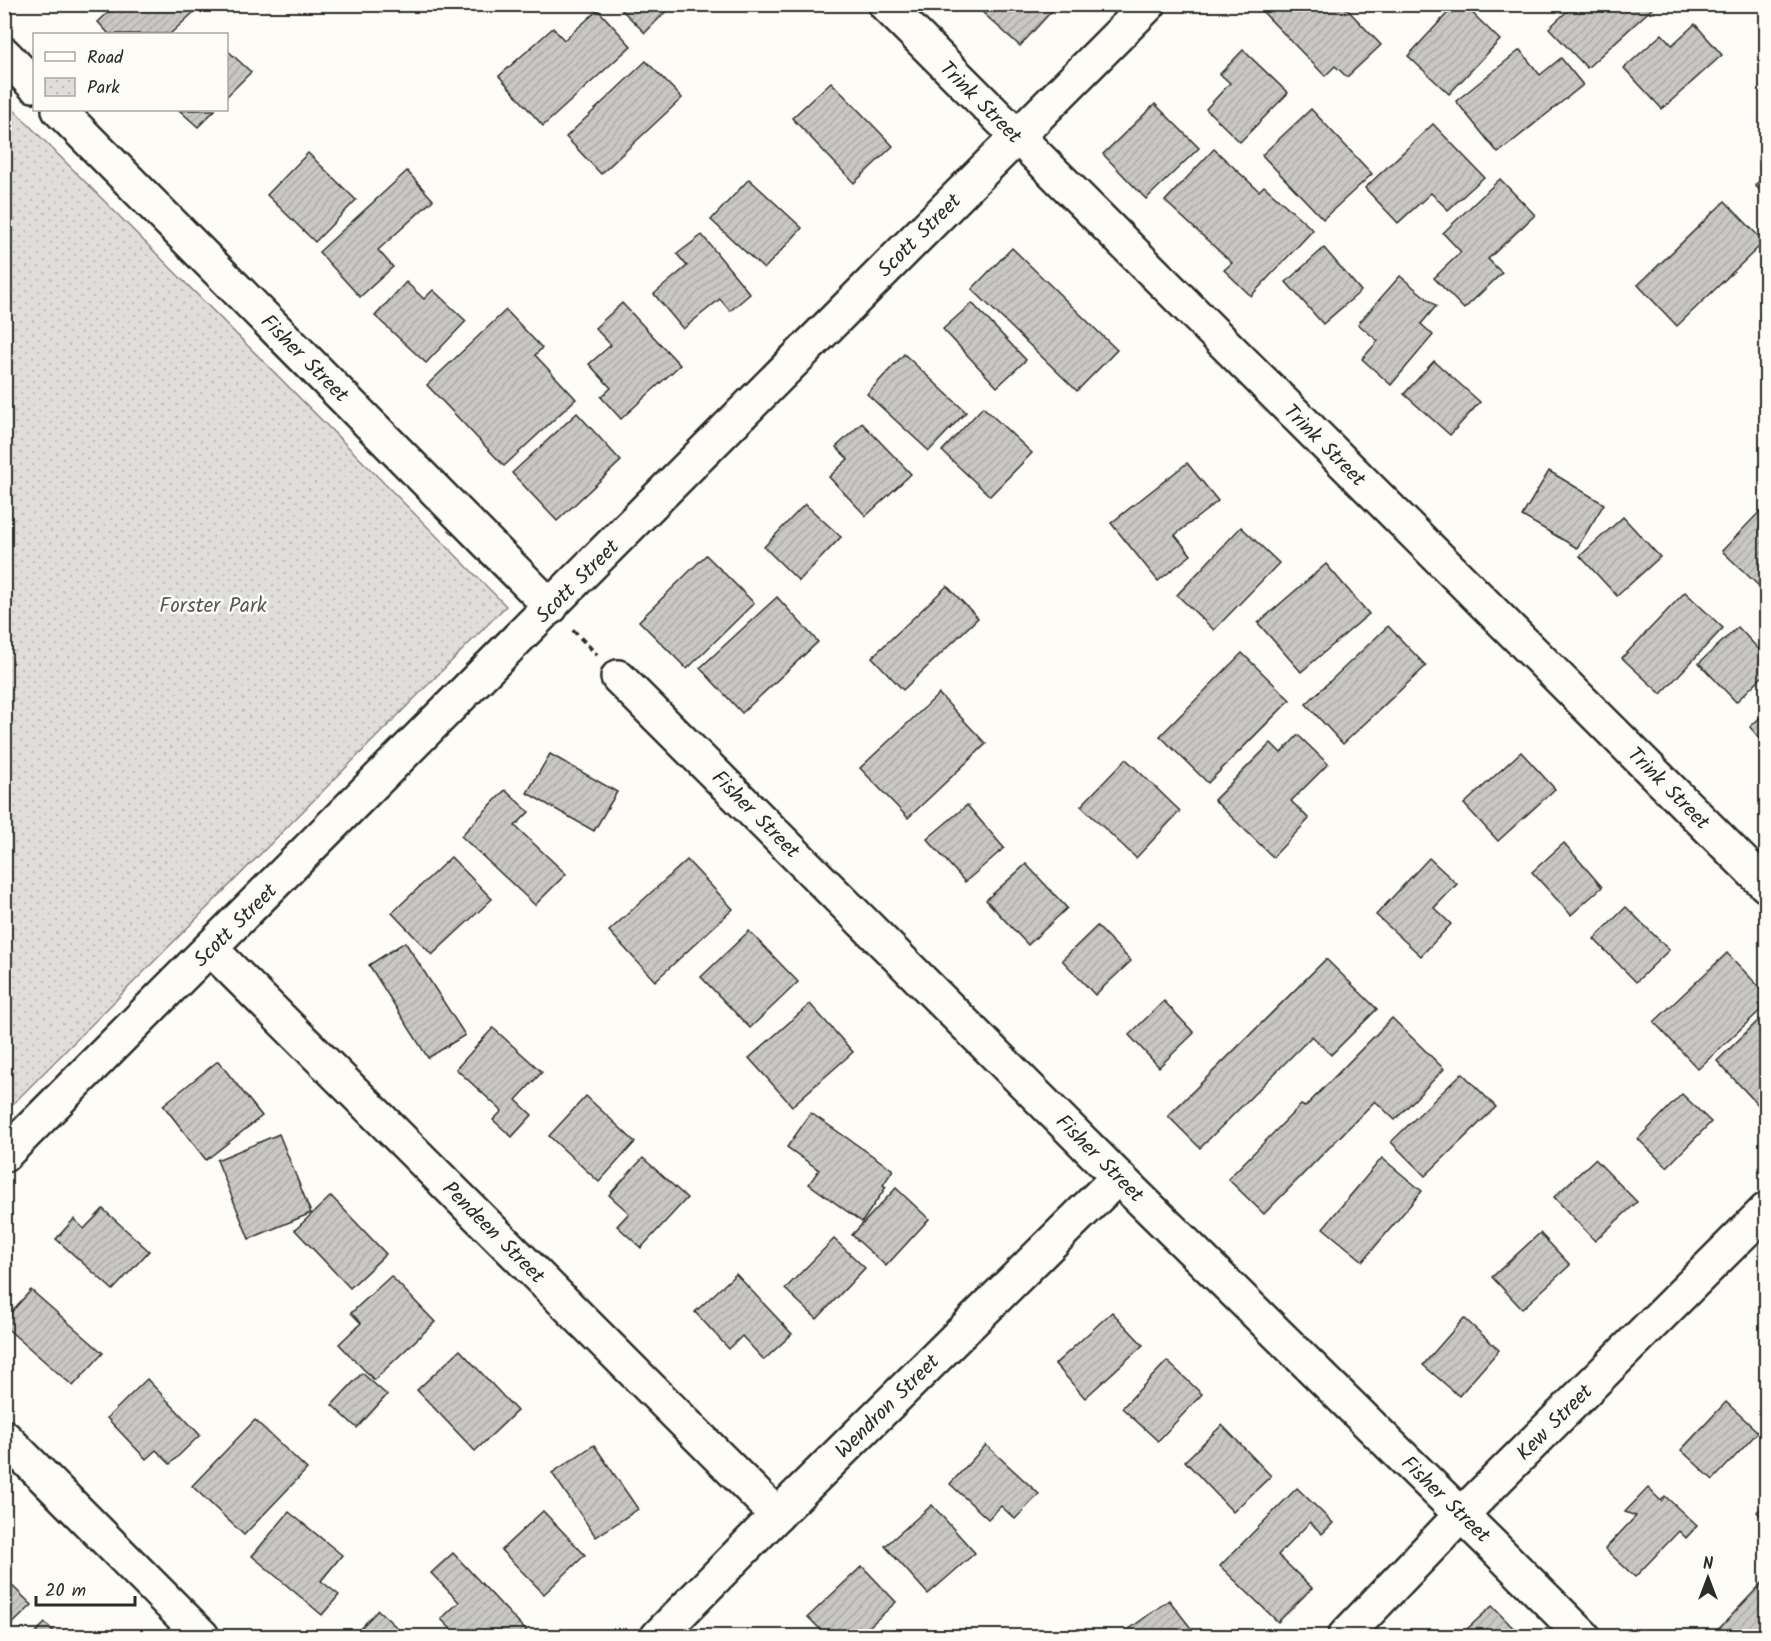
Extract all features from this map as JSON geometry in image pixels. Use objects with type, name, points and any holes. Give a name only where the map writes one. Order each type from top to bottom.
[{"type":"street","name":"Trink Street","points":[[885,4],[1767,885]]},
{"type":"street","name":"Scott Street","points":[[4,1155],[211,950],[1149,4]]},
{"type":"street","points":[[4,54],[33,84]]},
{"type":"street","name":"Fisher Street","points":[[60,111],[551,607]]},
{"type":"street","name":"Fisher Street","points":[[618,677],[1118,1177],[1583,1636]]},
{"type":"street","name":"Pendeen Street","points":[[211,950],[777,1515]]},
{"type":"street","name":"Wendron Street","points":[[658,1636],[1118,1177]]},
{"type":"street","name":"Kew Street","points":[[1345,1636],[1461,1515],[1767,1210]]},
{"type":"street","points":[[4,1437],[202,1636]]},
{"type":"path","points":[[551,607],[618,677]]},
{"type":"green space","name":"Forster Park","points":[[4,100],[506,606],[5,1112],[4,1112]]},
{"type":"building","points":[[117,4],[187,4],[194,12],[171,33],[108,33],[98,22]]},
{"type":"building","points":[[616,4],[673,4],[645,33]]},
{"type":"building","points":[[989,4],[1058,4],[1020,46],[982,12]]},
{"type":"building","points":[[1266,4],[1342,4],[1381,45],[1347,77],[1335,66],[1325,76],[1261,10]]},
{"type":"building","points":[[1456,4],[1463,4],[1500,40],[1449,94],[1408,56]]},
{"type":"building","points":[[1575,4],[1657,4],[1587,68],[1549,28]]},
{"type":"building","points":[[598,10],[631,46],[543,126],[499,76],[553,28],[564,40]]},
{"type":"building","points":[[1695,24],[1722,55],[1662,109],[1624,68],[1662,34],[1672,45]]},
{"type":"building","points":[[1243,50],[1288,93],[1240,142],[1206,109],[1230,83],[1220,74]]},
{"type":"building","points":[[1520,50],[1540,75],[1561,58],[1583,85],[1498,153],[1456,101]]},
{"type":"building","points":[[228,51],[251,72],[228,95]]},
{"type":"building","points":[[646,61],[682,98],[601,174],[566,137]]},
{"type":"building","points":[[831,82],[893,146],[854,183],[792,118]]},
{"type":"building","points":[[1155,104],[1199,148],[1146,199],[1103,154]]},
{"type":"building","points":[[1311,109],[1372,174],[1323,219],[1262,155]]},
{"type":"building","points":[[180,111],[214,111],[198,127]]},
{"type":"building","points":[[1433,124],[1484,177],[1448,210],[1431,193],[1398,223],[1365,188]]},
{"type":"building","points":[[1214,149],[1259,191],[1264,186],[1313,230],[1251,296],[1224,270],[1232,263],[1165,201]]},
{"type":"building","points":[[308,153],[356,200],[315,242],[267,195]]},
{"type":"building","points":[[407,171],[433,200],[378,250],[393,267],[360,297],[319,252]]},
{"type":"building","points":[[1766,175],[1766,197],[1755,185]]},
{"type":"building","points":[[749,179],[802,228],[764,269],[711,220]]},
{"type":"building","points":[[1500,179],[1535,215],[1488,259],[1502,273],[1464,309],[1434,278],[1461,252],[1443,233]]},
{"type":"building","points":[[1725,201],[1764,242],[1677,326],[1638,285]]},
{"type":"building","points":[[702,235],[750,294],[730,311],[720,299],[683,329],[654,294],[687,266],[677,254]]},
{"type":"building","points":[[1012,248],[1117,350],[1077,391],[972,289]]},
{"type":"building","points":[[1324,248],[1361,291],[1323,324],[1286,282]]},
{"type":"building","points":[[1400,276],[1436,306],[1421,324],[1433,335],[1391,385],[1362,359],[1378,341],[1358,324]]},
{"type":"building","points":[[406,282],[424,299],[433,290],[466,321],[426,363],[375,316]]},
{"type":"building","points":[[622,303],[680,365],[621,419],[601,397],[611,388],[589,364],[611,345],[595,328]]},
{"type":"building","points":[[972,303],[1026,360],[997,387],[943,329]]},
{"type":"building","points":[[506,310],[542,348],[535,355],[576,399],[504,466],[427,385]]},
{"type":"building","points":[[904,354],[966,412],[929,451],[867,394]]},
{"type":"building","points":[[1434,361],[1480,402],[1450,435],[1404,394]]},
{"type":"building","points":[[983,407],[1032,453],[990,496],[942,451]]},
{"type":"building","points":[[577,413],[621,461],[557,521],[512,473]]},
{"type":"building","points":[[862,423],[911,474],[866,516],[829,477],[848,459],[836,447]]},
{"type":"building","points":[[1187,463],[1218,501],[1175,535],[1191,555],[1158,581],[1111,523]]},
{"type":"building","points":[[1549,471],[1604,504],[1577,548],[1522,516]]},
{"type":"building","points":[[805,504],[841,537],[799,581],[764,547]]},
{"type":"building","points":[[1766,505],[1766,580],[1760,587],[1722,551]]},
{"type":"building","points":[[1623,517],[1660,557],[1617,596],[1580,556]]},
{"type":"building","points":[[1241,527],[1279,563],[1214,630],[1177,595]]},
{"type":"building","points":[[706,555],[754,603],[687,669],[639,621]]},
{"type":"building","points":[[1326,564],[1369,614],[1301,672],[1258,623]]},
{"type":"building","points":[[947,586],[978,618],[903,690],[872,657]]},
{"type":"building","points":[[1685,592],[1723,628],[1661,694],[1622,658]]},
{"type":"building","points":[[777,597],[818,642],[742,713],[700,668]]},
{"type":"building","points":[[1388,626],[1426,666],[1343,744],[1306,704]]},
{"type":"building","points":[[1738,627],[1766,657],[1766,673],[1736,702],[1699,663]]},
{"type":"building","points":[[1242,653],[1290,700],[1208,783],[1160,736]]},
{"type":"building","points":[[939,694],[986,744],[908,818],[860,768]]},
{"type":"building","points":[[1766,712],[1766,746],[1750,727]]},
{"type":"building","points":[[1298,735],[1328,764],[1291,801],[1309,819],[1273,857],[1214,800],[1271,743],[1281,753]]},
{"type":"building","points":[[1521,752],[1555,789],[1498,841],[1464,804]]},
{"type":"building","points":[[550,754],[617,792],[594,831],[527,793]]},
{"type":"building","points":[[1126,759],[1180,811],[1136,858],[1081,806]]},
{"type":"building","points":[[505,790],[529,812],[515,826],[566,874],[535,905],[461,836]]},
{"type":"building","points":[[967,805],[1004,848],[965,882],[927,839]]},
{"type":"building","points":[[1564,843],[1602,887],[1571,915],[1532,872]]},
{"type":"building","points":[[451,857],[492,899],[432,955],[392,913]]},
{"type":"building","points":[[1429,858],[1457,884],[1434,908],[1451,924],[1421,956],[1376,915]]},
{"type":"building","points":[[687,860],[733,909],[655,981],[609,931]]},
{"type":"building","points":[[1026,864],[1067,908],[1028,945],[986,900]]},
{"type":"building","points":[[1626,907],[1669,950],[1636,982],[1594,939]]},
{"type":"building","points":[[1097,926],[1131,961],[1095,995],[1062,960]]},
{"type":"building","points":[[749,931],[798,982],[750,1028],[701,977]]},
{"type":"building","points":[[405,942],[465,1035],[428,1058],[369,965]]},
{"type":"building","points":[[1727,953],[1766,994],[1766,1005],[1698,1069],[1654,1022]]},
{"type":"building","points":[[1326,959],[1377,1009],[1331,1055],[1312,1036],[1200,1148],[1168,1116]]},
{"type":"building","points":[[1164,1001],[1194,1033],[1159,1067],[1129,1035]]},
{"type":"building","points":[[810,1004],[853,1052],[792,1106],[749,1058]]},
{"type":"building","points":[[1766,1013],[1766,1113],[1717,1061]]},
{"type":"building","points":[[1392,1018],[1444,1069],[1395,1120],[1375,1101],[1264,1214],[1228,1179],[1301,1105],[1305,1107]]},
{"type":"building","points":[[493,1028],[542,1072],[516,1100],[532,1115],[512,1137],[493,1120],[502,1111],[456,1069]]},
{"type":"building","points":[[218,1061],[262,1116],[206,1160],[163,1105]]},
{"type":"building","points":[[1462,1073],[1496,1107],[1425,1176],[1391,1142]]},
{"type":"building","points":[[1682,1094],[1711,1122],[1667,1167],[1638,1139]]},
{"type":"building","points":[[586,1096],[635,1142],[599,1182],[549,1136]]},
{"type":"building","points":[[811,1113],[893,1170],[883,1185],[886,1187],[862,1222],[809,1184],[819,1170],[787,1147]]},
{"type":"building","points":[[279,1134],[311,1213],[249,1239],[217,1160]]},
{"type":"building","points":[[643,1158],[687,1198],[641,1248],[617,1226],[629,1213],[609,1195]]},
{"type":"building","points":[[1382,1158],[1422,1191],[1363,1261],[1323,1228]]},
{"type":"building","points":[[1595,1159],[1637,1202],[1595,1241],[1554,1197]]},
{"type":"building","points":[[896,1188],[929,1219],[886,1266],[852,1235]]},
{"type":"building","points":[[331,1196],[386,1254],[350,1288],[295,1230]]},
{"type":"building","points":[[103,1209],[149,1251],[113,1290],[56,1239],[74,1219],[84,1229]]},
{"type":"building","points":[[1540,1233],[1570,1265],[1522,1309],[1492,1277]]},
{"type":"building","points":[[834,1239],[865,1268],[817,1319],[785,1289]]},
{"type":"building","points":[[736,1274],[792,1334],[764,1360],[742,1336],[729,1349],[695,1312]]},
{"type":"building","points":[[391,1276],[435,1322],[374,1380],[339,1344],[361,1323],[351,1313]]},
{"type":"building","points":[[31,1290],[103,1353],[73,1386],[4,1326],[4,1320]]},
{"type":"building","points":[[1112,1312],[1143,1345],[1085,1398],[1055,1364]]},
{"type":"building","points":[[1464,1318],[1499,1350],[1459,1396],[1423,1365]]},
{"type":"building","points":[[460,1350],[517,1411],[475,1451],[417,1390]]},
{"type":"building","points":[[1167,1361],[1202,1394],[1158,1441],[1122,1408]]},
{"type":"building","points":[[362,1373],[387,1395],[357,1428],[332,1405]]},
{"type":"building","points":[[147,1379],[200,1435],[170,1464],[156,1450],[146,1459],[107,1418]]},
{"type":"building","points":[[1726,1402],[1758,1432],[1713,1480],[1681,1450]]},
{"type":"building","points":[[255,1420],[307,1469],[244,1535],[192,1486]]},
{"type":"building","points":[[1222,1425],[1271,1476],[1233,1512],[1185,1461]]},
{"type":"building","points":[[594,1445],[638,1509],[596,1537],[552,1473]]},
{"type":"building","points":[[986,1445],[1039,1494],[1015,1519],[1001,1506],[988,1519],[950,1484]]},
{"type":"building","points":[[1297,1488],[1333,1523],[1322,1534],[1310,1522],[1278,1555],[1312,1588],[1278,1622],[1220,1566]]},
{"type":"building","points":[[1648,1488],[1661,1501],[1665,1496],[1697,1526],[1686,1538],[1679,1531],[1635,1577],[1605,1549],[1636,1516],[1625,1512]]},
{"type":"building","points":[[1766,1503],[1766,1521],[1757,1512]]},
{"type":"building","points":[[932,1505],[975,1553],[928,1594],[885,1546]]},
{"type":"building","points":[[543,1511],[585,1555],[544,1594],[501,1550]]},
{"type":"building","points":[[289,1512],[342,1555],[321,1581],[339,1595],[322,1615],[252,1556]]},
{"type":"building","points":[[453,1553],[527,1632],[522,1636],[458,1636],[441,1619],[459,1602],[431,1573]]},
{"type":"building","points":[[862,1566],[896,1602],[859,1636],[827,1636],[808,1617]]},
{"type":"building","points":[[4,1578],[32,1605],[4,1632]]},
{"type":"building","points":[[1765,1580],[1766,1636],[1721,1636],[1716,1632]]},
{"type":"building","points":[[1169,1600],[1197,1636],[1129,1636],[1125,1632]]},
{"type":"building","points":[[1492,1606],[1521,1636],[1473,1636],[1466,1630]]},
{"type":"building","points":[[378,1610],[406,1636],[353,1636]]},
{"type":"building","points":[[45,1623],[59,1636],[32,1636]]}]
